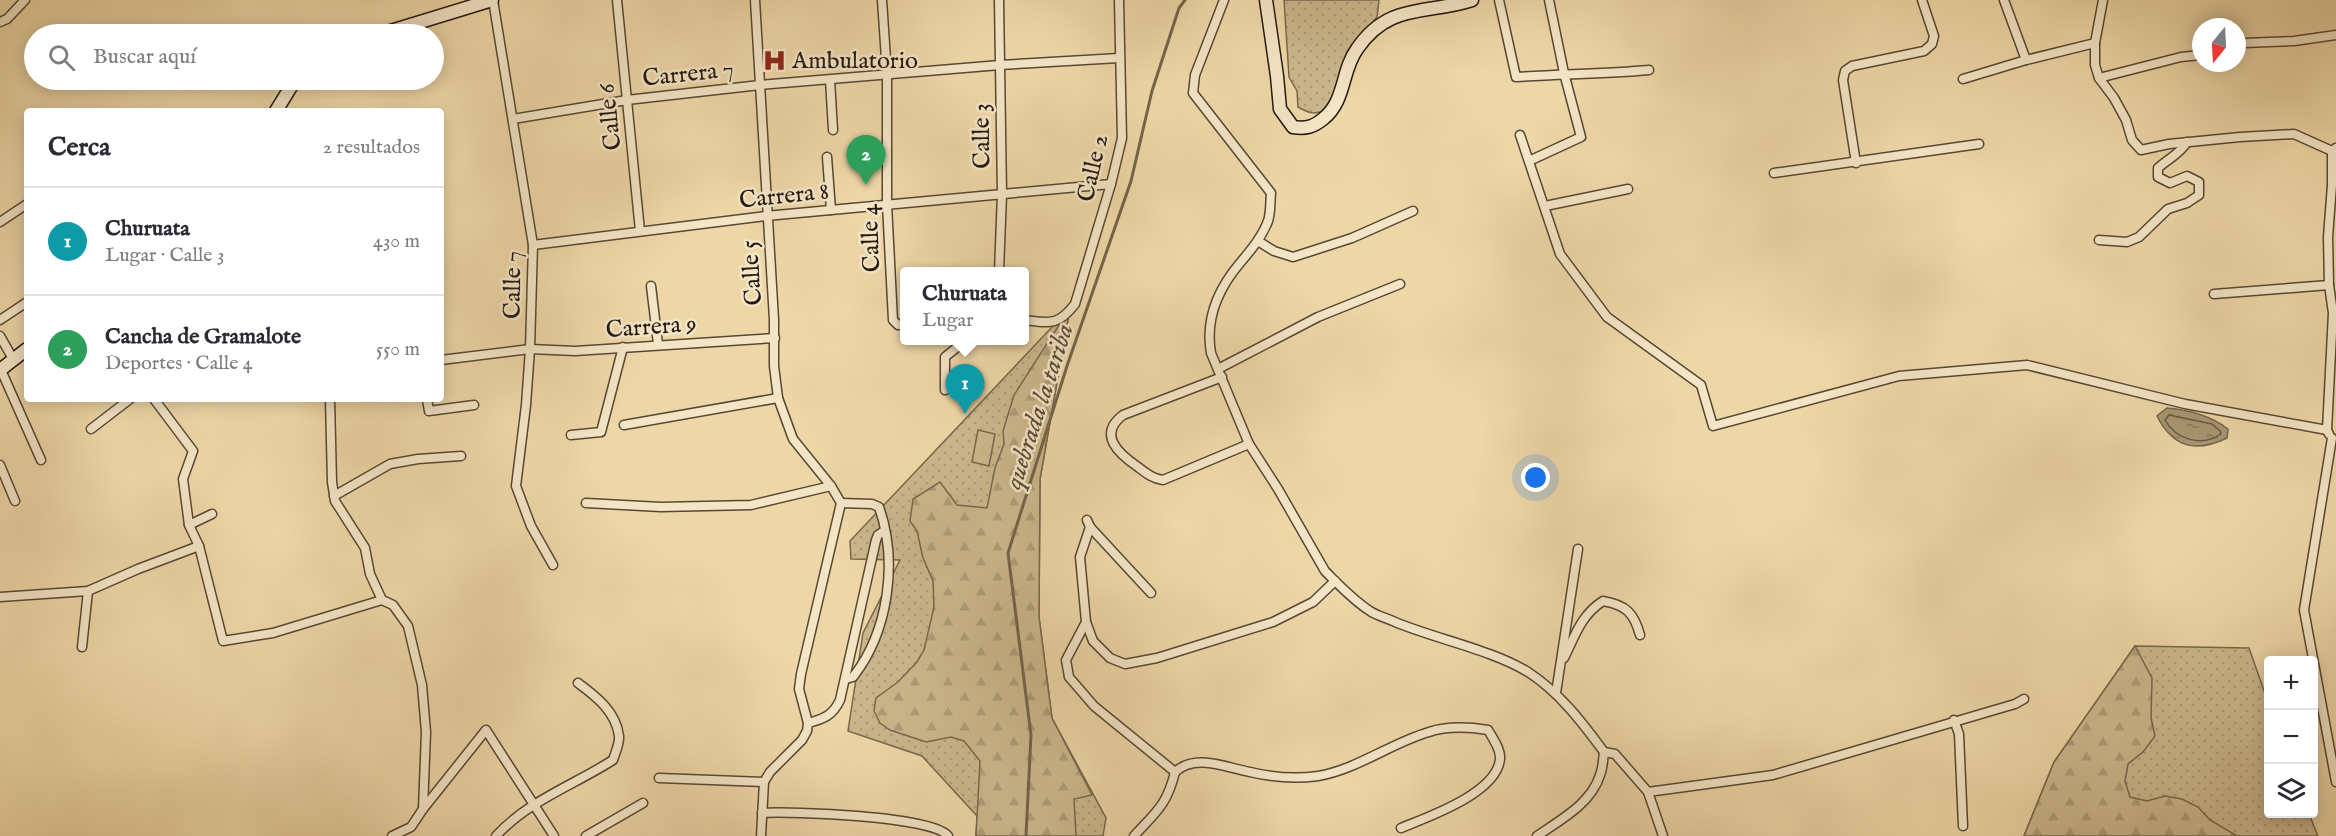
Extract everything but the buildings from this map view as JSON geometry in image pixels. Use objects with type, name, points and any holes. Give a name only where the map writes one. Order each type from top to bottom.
[{"type":"main road","points":[[414,24],[492,0]]},
{"type":"main road","points":[[1266,0],[1280,109],[1293,127],[1306,129],[1331,113],[1340,98],[1355,51],[1376,28],[1402,13],[1467,1]]},
{"type":"main road","points":[[278,108],[289,90]]},
{"type":"main road","points":[[0,370],[24,351]]},
{"type":"street","points":[[0,22],[7,19],[25,0]]},
{"type":"street","name":"Calle 7","points":[[492,0],[533,245],[531,349],[516,486],[531,526],[553,565]]},
{"type":"street","name":"Calle 6","points":[[617,0],[640,231]]},
{"type":"street","name":"Calle 5","points":[[755,0],[775,338],[774,366],[778,398],[793,439],[841,503]]},
{"type":"street","name":"Calle 4","points":[[882,0],[887,75],[887,204],[893,320],[900,324]]},
{"type":"street","name":"Calle 3","points":[[999,0],[1002,194],[999,267]]},
{"type":"street","name":"Calle 2","points":[[1029,320],[1053,323],[1066,316],[1075,304],[1111,184],[1122,138],[1119,0]]},
{"type":"street","points":[[1224,0],[1195,75],[1193,93],[1271,193],[1269,219],[1258,241],[1221,290],[1214,306],[1209,338],[1211,353],[1249,444],[1325,571],[1335,581],[1371,612],[1426,634],[1482,652],[1527,671],[1556,693],[1604,752],[1615,754],[1648,792],[1663,836]]},
{"type":"street","points":[[1499,0],[1516,77],[1596,75],[1649,70]]},
{"type":"street","points":[[1529,161],[1581,137],[1564,74],[1549,0]]},
{"type":"street","points":[[1857,163],[1843,80],[1845,71],[1852,66],[1924,51],[1932,44],[1934,36],[1922,0]]},
{"type":"street","points":[[2004,0],[2026,60]]},
{"type":"street","points":[[2103,0],[2095,43],[2095,65],[2099,78],[2114,98],[2126,120],[2132,140],[2141,150],[2187,142],[2261,135],[2294,135],[2334,150],[2332,257],[2329,285],[2334,312],[2331,436],[2304,610],[2336,782]]},
{"type":"street","points":[[2246,43],[2294,41],[2336,35]]},
{"type":"street","points":[[1963,79],[2095,43]]},
{"type":"street","points":[[2099,78],[2192,56]]},
{"type":"street","name":"Carrera 7","points":[[513,119],[627,100],[760,85],[1000,65],[1119,58]]},
{"type":"street","points":[[830,80],[832,130]]},
{"type":"street","points":[[1520,135],[1560,254],[1607,317],[1701,385],[1713,426],[1899,376],[2027,365],[2185,404],[2331,436]]},
{"type":"street","points":[[2099,240],[2127,242],[2139,237],[2168,209],[2187,203],[2199,195],[2199,182],[2187,176],[2170,183],[2158,177],[2158,168],[2166,160],[2181,153],[2187,142]]},
{"type":"street","points":[[1774,173],[1979,144]]},
{"type":"street","points":[[826,157],[831,210]]},
{"type":"street","name":"Carrera 8","points":[[533,245],[766,216],[1111,184]]},
{"type":"street","points":[[1545,206],[1628,189]]},
{"type":"street","points":[[0,222],[24,206]]},
{"type":"street","points":[[1258,241],[1274,251],[1293,256],[1352,238],[1413,211]]},
{"type":"street","points":[[1249,444],[1162,480],[1152,477],[1124,458],[1115,448],[1112,429],[1123,415],[1220,374],[1318,317],[1400,284]]},
{"type":"street","points":[[2214,294],[2329,285]]},
{"type":"street","points":[[651,286],[658,344]]},
{"type":"street","points":[[0,320],[24,304]]},
{"type":"street","points":[[0,336],[13,359]]},
{"type":"street","name":"Carrera 9","points":[[444,360],[531,349],[575,351],[775,338]]},
{"type":"street","points":[[945,390],[945,357],[960,345]]},
{"type":"street","points":[[571,435],[601,432],[623,347]]},
{"type":"street","points":[[0,370],[41,460]]},
{"type":"street","points":[[624,425],[778,398]]},
{"type":"street","points":[[91,429],[126,402]]},
{"type":"street","points":[[155,402],[193,450],[183,479],[189,525],[200,546],[223,641],[273,633],[382,600]]},
{"type":"street","points":[[330,402],[335,501],[365,548],[370,574],[382,600],[393,605],[408,626],[422,686],[426,732],[423,809]]},
{"type":"street","points":[[428,402],[429,411],[474,405]]},
{"type":"street","points":[[334,496],[390,464],[418,459],[461,456]]},
{"type":"street","points":[[0,465],[15,501]]},
{"type":"street","points":[[586,503],[661,507],[751,505],[832,488]]},
{"type":"street","points":[[761,836],[764,782],[770,772],[802,740],[808,723],[799,689],[801,674],[841,503],[877,505],[881,511],[889,572],[882,616],[868,656],[854,677],[846,679]]},
{"type":"street","points":[[189,525],[212,514]]},
{"type":"street","points":[[1151,593],[1088,523],[1080,557],[1086,622],[1093,641],[1110,658],[1125,664],[1156,658],[1273,622],[1313,602],[1335,581]]},
{"type":"street","points":[[808,723],[825,719],[834,711],[840,700],[876,540],[878,535],[884,531]]},
{"type":"street","points":[[0,597],[88,591],[200,546]]},
{"type":"street","points":[[1556,693],[1578,549]]},
{"type":"street","points":[[82,647],[88,591]]},
{"type":"street","points":[[1560,667],[1579,626],[1592,608],[1603,601],[1617,603],[1628,611],[1636,619],[1640,635]]},
{"type":"street","points":[[1086,622],[1066,660],[1069,677],[1094,706],[1175,772]]},
{"type":"street","points":[[496,836],[510,821],[613,760],[620,738],[612,714],[596,696],[578,683]]},
{"type":"street","points":[[1648,792],[1773,776],[1954,720],[2015,704],[2024,699]]},
{"type":"street","points":[[1954,720],[1959,734],[1963,826]]},
{"type":"street","points":[[1134,836],[1156,815],[1168,795],[1175,772],[1181,766],[1198,763],[1224,764],[1249,772],[1288,777],[1318,776],[1360,763],[1430,731],[1467,727],[1488,730],[1500,758],[1496,773],[1485,786],[1441,812],[1401,828]]},
{"type":"street","points":[[392,836],[411,827],[486,730],[554,836]]},
{"type":"street","points":[[1537,836],[1575,810],[1587,798],[1600,776],[1604,752]]},
{"type":"street","points":[[659,778],[764,782]]},
{"type":"street","points":[[586,836],[643,803]]},
{"type":"street","points":[[762,813],[865,817],[925,825],[944,831],[948,836]]},
{"type":"green space","points":[[1284,0],[1379,0],[1377,17],[1351,48],[1328,109],[1323,111],[1313,113],[1298,107],[1297,91],[1289,77]]},
{"type":"green space","points":[[1070,308],[1040,479],[1039,617],[1052,718],[1106,818],[1103,836],[976,836],[977,816],[922,756],[848,731],[863,633],[900,560],[851,559],[850,541]]},
{"type":"green space","points":[[1070,308],[1040,479],[1039,617],[1052,718],[1092,795],[1074,799],[1076,836],[976,836],[980,761],[964,741],[951,737],[926,742],[890,730],[880,723],[874,711],[876,698],[898,682],[917,662],[924,650],[934,607],[933,581],[923,558],[917,531],[910,521],[913,499],[940,482],[957,505],[987,508],[995,468],[1004,444],[1003,431],[1014,395]]},
{"type":"green space","points":[[978,430],[995,434],[989,466],[972,462]]},
{"type":"green space","points":[[2135,646],[2249,648],[2264,691],[2264,818],[2311,818],[2318,836],[2024,836],[2054,762]]},
{"type":"green space","points":[[2135,646],[2152,678],[2151,718],[2155,736],[2143,752],[2128,764],[2125,781],[2130,797],[2147,801],[2165,796],[2182,799],[2198,807],[2210,820],[2237,836],[2024,836],[2054,762]]},
{"type":"water","points":[[2167,408],[2191,412],[2214,420],[2228,429],[2227,438],[2216,443],[2195,446],[2178,441],[2163,427],[2157,416]]},
{"type":"waterway","name":"quebrada la tariba","points":[[1026,836],[1031,735],[1008,553],[1067,366],[1131,181],[1152,91],[1179,8],[1185,0]]},
{"type":"place","name":"Ambulatorio","points":[[774,60]]},
{"type":"place","name":"Cancha de Gramalote","points":[[866,185]]},
{"type":"place","name":"Churuata","points":[[965,414]]}]
